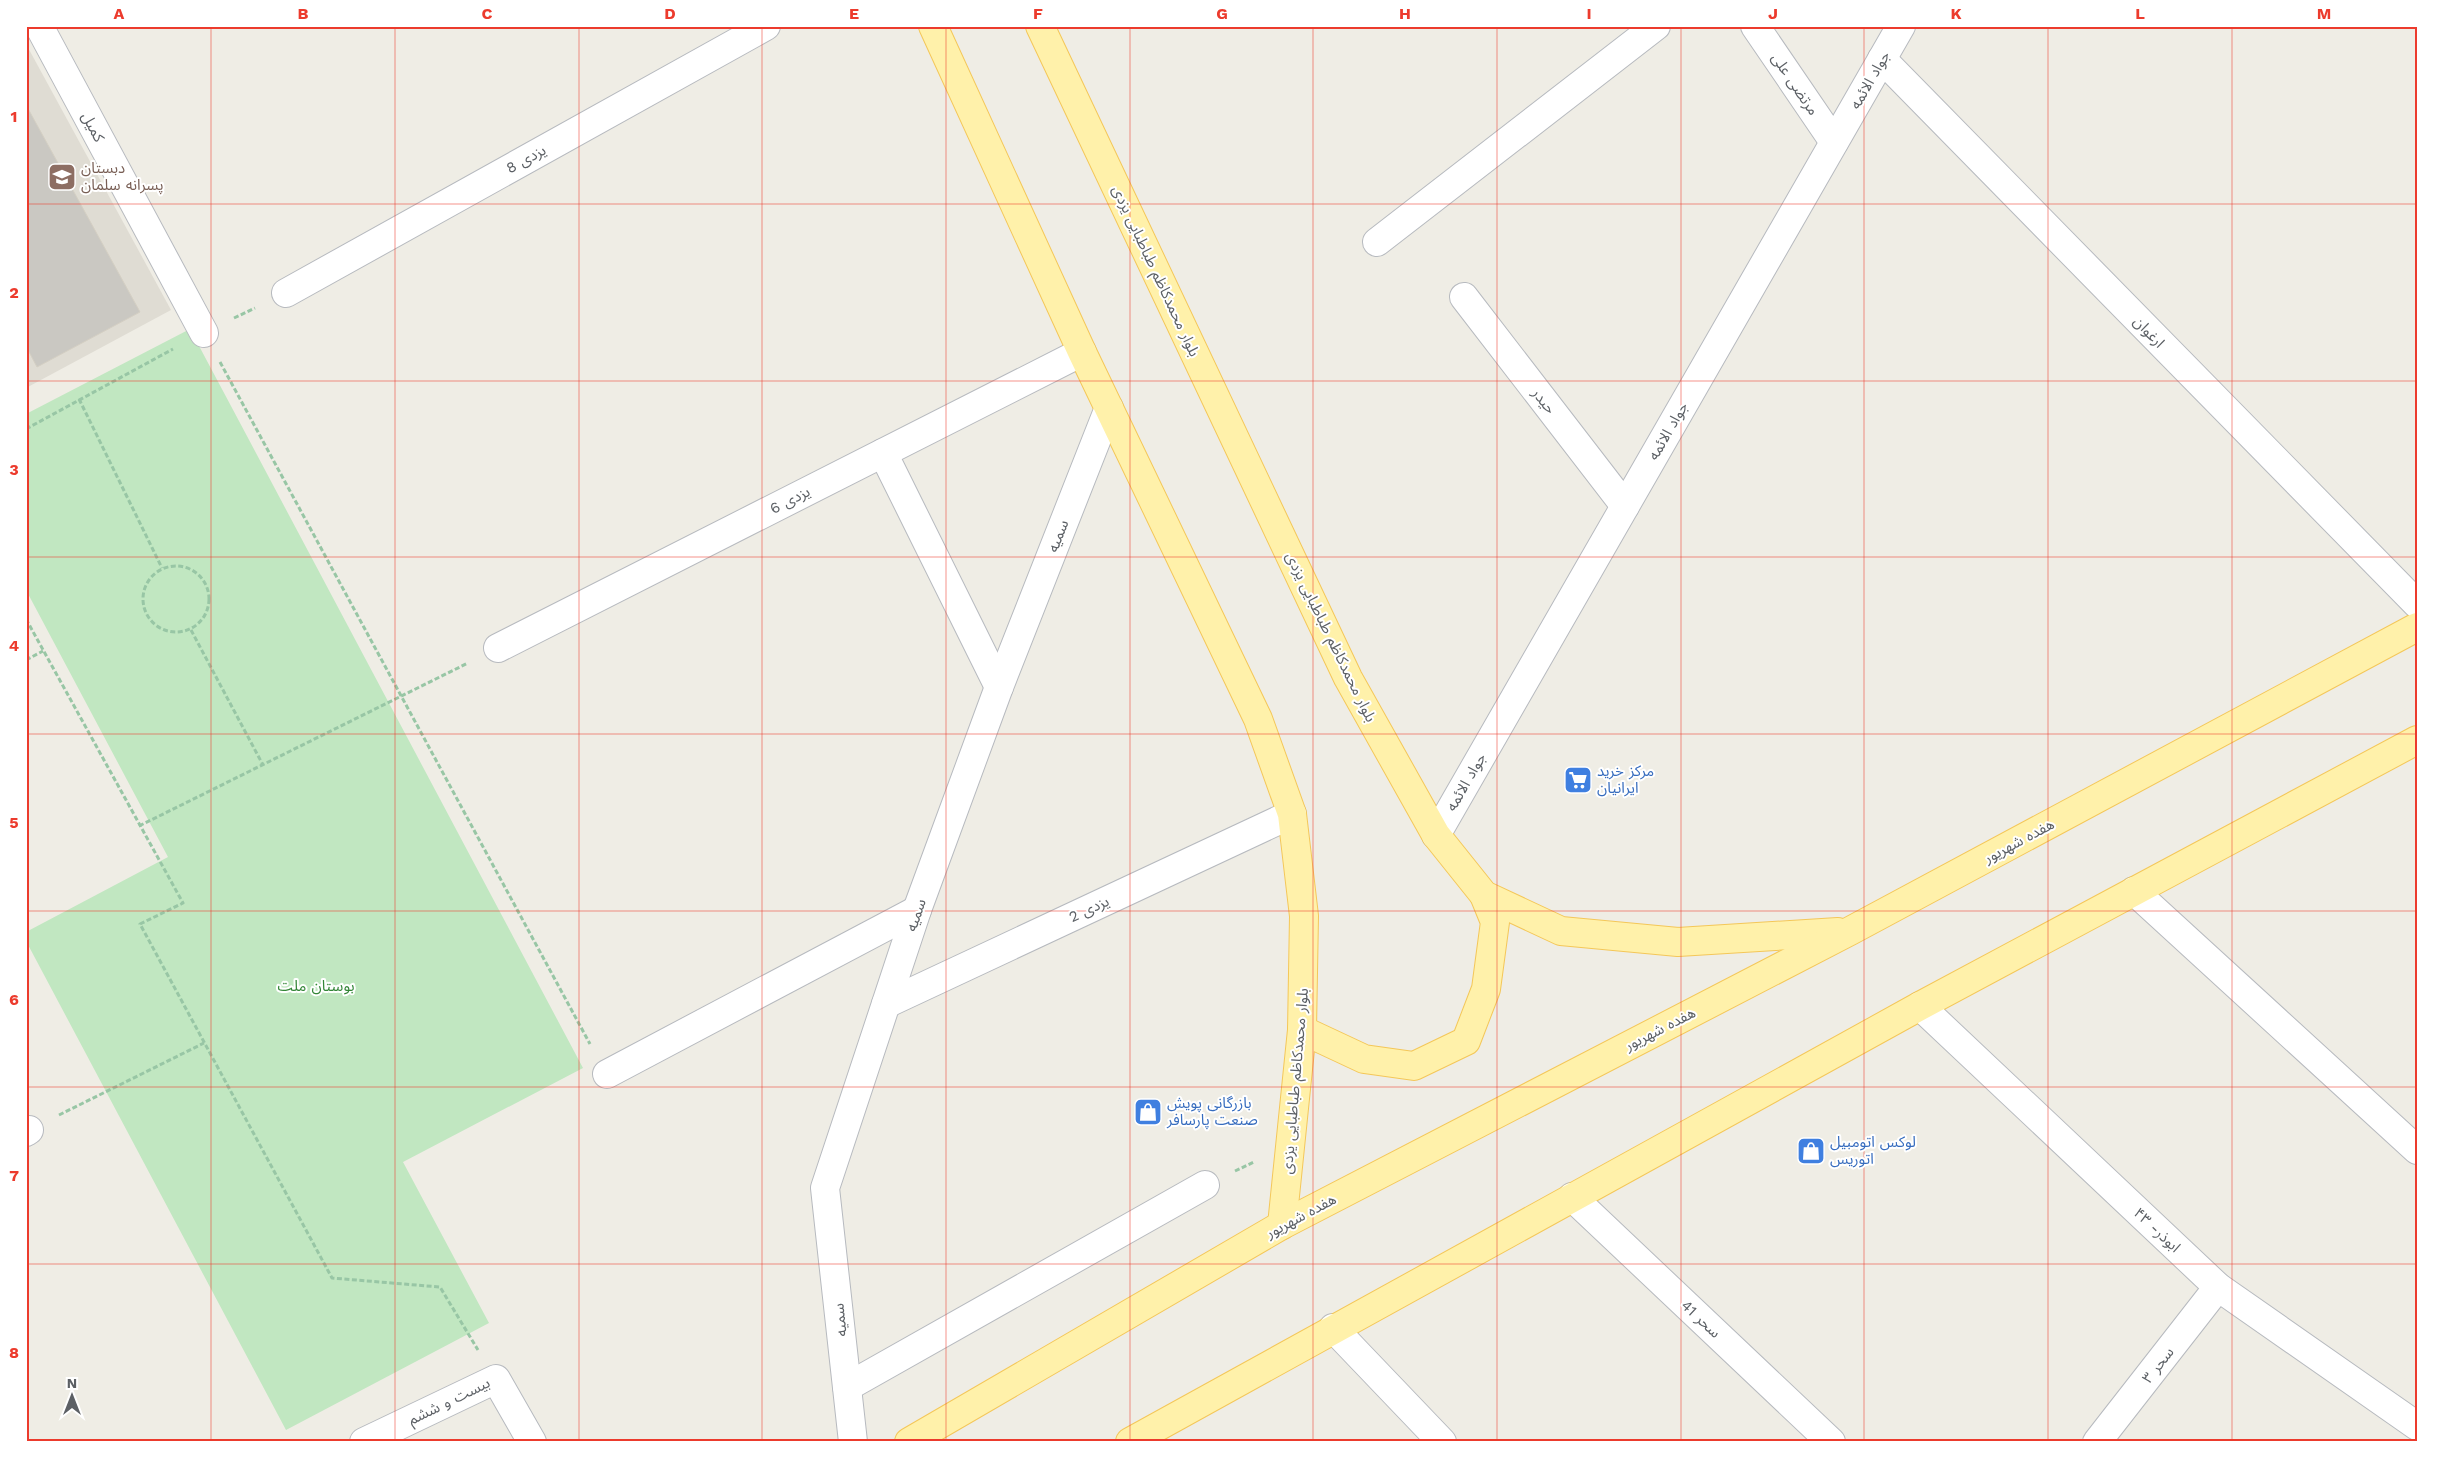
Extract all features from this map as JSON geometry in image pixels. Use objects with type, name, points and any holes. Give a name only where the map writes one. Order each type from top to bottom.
[{"type":"main road","name":"بلوار محمدکاظم طباطبایی یزدی","points":[[933,26],[1108,408],[1258,719],[1292,814],[1304,916],[1302,1030],[1282,1225]]},
{"type":"main road","name":"بلوار محمدکاظم طباطبایی یزدی","points":[[1040,26],[1348,678],[1436,835],[1484,895],[1561,931],[1610,936],[1678,942],[1850,931]]},
{"type":"main road","name":"هفده شهریور","points":[[910,1442],[1282,1225],[1850,931],[2417,627]]},
{"type":"main road","points":[[1130,1442],[1333,1328],[1920,1006],[2417,740]]},
{"type":"main road","points":[[1302,1030],[1364,1059],[1414,1066],[1466,1041],[1486,990],[1495,922],[1484,895]]},
{"type":"street","name":"کمیل","points":[[39,26],[204,333]]},
{"type":"street","name":"یزدی 8","points":[[286,293],[766,26]]},
{"type":"street","points":[[1376,242],[1656,26]]},
{"type":"street","name":"مرتضی علی","points":[[1755,26],[1834,142]]},
{"type":"street","name":"جواد الائمه","points":[[1436,835],[1901,26]]},
{"type":"street","name":"ارغوان","points":[[1882,60],[2417,604]]},
{"type":"street","name":"حیدر","points":[[1464,297],[1625,506]]},
{"type":"street","name":"یزدی 6","points":[[498,648],[1082,352]]},
{"type":"street","name":"سمیه","points":[[853,1442],[826,1188],[917,910],[999,687],[1108,408]]},
{"type":"street","points":[[883,453],[999,687]]},
{"type":"street","name":"یزدی 2","points":[[886,1004],[1292,814]]},
{"type":"street","points":[[2134,892],[2417,1150]]},
{"type":"street","points":[[606,1074],[917,910]]},
{"type":"street","name":"ابوذر- ۴۳","points":[[1920,1006],[2218,1287],[2417,1426]]},
{"type":"street","points":[[847,1387],[1206,1185]]},
{"type":"street","name":"سحر 41","points":[[1572,1197],[1830,1442]]},
{"type":"street","name":"سحر ۳","points":[[2098,1442],[2218,1287]]},
{"type":"street","points":[[1333,1328],[1442,1442]]},
{"type":"street","name":"بیست و ششم","points":[[364,1442],[496,1379],[532,1442]]},
{"type":"path","points":[[26,429],[204,333],[286,293]]},
{"type":"path","points":[[204,333],[606,1074]]},
{"type":"path","points":[[79,399],[162,568]]},
{"type":"path","points":[[183,566],[202,575],[210,595],[206,615],[191,630],[170,632],[151,622],[142,603],[147,583],[162,568],[183,566]]},
{"type":"path","points":[[26,619],[182,903],[140,924],[332,1278],[440,1287],[496,1379]]},
{"type":"path","points":[[191,630],[263,765]]},
{"type":"path","points":[[139,826],[498,648]]},
{"type":"path","points":[[26,660],[43,651]]},
{"type":"path","points":[[28,1131],[204,1043]]},
{"type":"path","points":[[1206,1185],[1290,1144]]},
{"type":"shaded area","name":"دبستان پسرانه سلمان","points":[[26,44],[171,310],[26,388]]},
{"type":"green space","name":"بوستان ملت","points":[[190,329],[583,1068],[403,1162],[489,1323],[286,1430],[26,941],[26,932],[168,857],[26,590],[26,414]]},
{"type":"building","name":"دبستان پسرانه سلمان","points":[[26,105],[140,312],[37,367],[26,346]]},
{"type":"place","name":"دبستان پسرانه سلمان","points":[[62,177]]},
{"type":"place","name":"مرکز خرید ایرانیان","points":[[1578,780]]},
{"type":"place","name":"بازرگانی پویش صنعت پارسافر","points":[[1148,1112]]},
{"type":"place","name":"لوکس اتومبیل اتوریس","points":[[1811,1151]]}]
